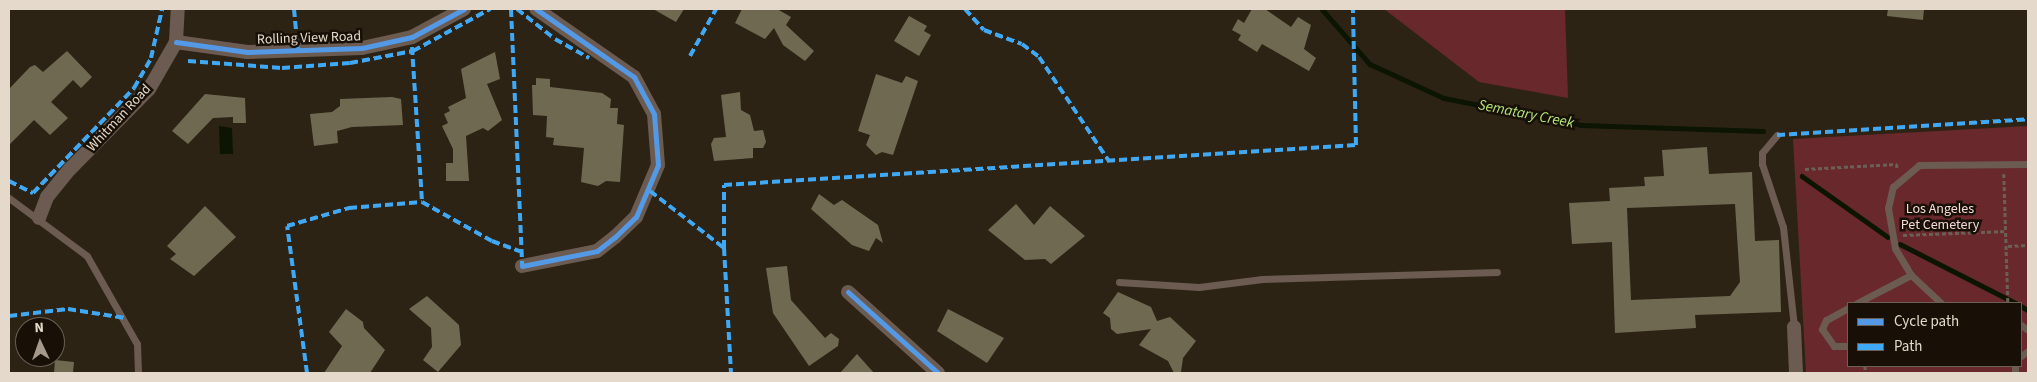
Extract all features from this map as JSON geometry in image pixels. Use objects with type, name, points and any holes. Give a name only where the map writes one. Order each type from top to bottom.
[{"type":"street","name":"Whitman Road","points":[[39,218],[47,197],[70,169],[149,89],[176,42],[178,9]]},
{"type":"street","name":"Rolling View Road","points":[[176,42],[247,52],[362,48],[412,37],[464,9]]},
{"type":"street","points":[[522,266],[597,251],[616,237],[636,217],[658,165],[654,114],[634,77],[536,9]]},
{"type":"street","points":[[848,292],[938,373]]},
{"type":"street","points":[[1794,327],[1796,373]]},
{"type":"lane","points":[[1777,135],[1762,153],[1762,164],[1783,227],[1794,327]]},
{"type":"lane","points":[[1940,302],[1911,275],[1891,236],[1888,208],[1898,180],[1919,165],[2028,164]]},
{"type":"lane","points":[[9,198],[39,218],[87,256],[137,344],[138,373]]},
{"type":"lane","points":[[1119,282],[1200,287],[1262,279],[1497,272]]},
{"type":"lane","points":[[1859,302],[1911,275]]},
{"type":"lane","points":[[1847,309],[1826,320],[1822,329],[1834,346],[1847,346]]},
{"type":"path","points":[[1805,169],[1897,164],[1898,180]]},
{"type":"path","points":[[2004,165],[2011,296],[2008,302]]},
{"type":"path","points":[[1891,236],[2007,231]]},
{"type":"path","points":[[2008,246],[2028,245]]},
{"type":"green space","points":[[1384,9],[1565,9],[1568,98],[1479,82]]},
{"type":"green space","name":"Los Angeles Pet Cemetery","points":[[2028,126],[2028,373],[1806,373],[1793,139]]},
{"type":"shaded area","points":[[219,126],[232,128],[233,154],[220,154]]},
{"type":"building","points":[[653,9],[684,9],[676,22]]},
{"type":"building","points":[[742,9],[777,9],[791,17],[786,25],[814,51],[805,61],[783,45],[774,28],[765,39],[735,23]]},
{"type":"building","points":[[1252,9],[1265,9],[1291,27],[1298,17],[1311,25],[1304,49],[1316,58],[1309,71],[1262,44],[1257,52],[1238,40],[1241,35],[1232,30],[1238,19],[1244,23]]},
{"type":"building","points":[[1888,9],[1924,9],[1923,20],[1887,16]]},
{"type":"building","points":[[909,16],[927,26],[924,31],[931,35],[919,56],[894,41]]},
{"type":"building","points":[[67,51],[92,77],[81,88],[73,80],[51,102],[68,118],[50,135],[34,120],[9,145],[9,89],[30,67],[35,65],[43,72]]},
{"type":"building","points":[[495,52],[500,79],[487,84],[502,120],[488,131],[483,128],[466,136],[469,181],[446,181],[446,163],[453,163],[453,149],[442,126],[448,123],[444,114],[450,111],[448,107],[466,98],[461,69]]},
{"type":"building","points":[[876,74],[902,83],[906,76],[918,81],[893,155],[882,152],[876,155],[866,145],[870,135],[858,131]]},
{"type":"building","points":[[536,78],[550,79],[550,87],[602,93],[611,99],[610,108],[618,108],[617,124],[624,125],[620,182],[606,181],[598,186],[581,182],[584,148],[553,145],[554,138],[546,137],[547,116],[533,115],[532,85],[536,85]]},
{"type":"building","points":[[740,92],[741,110],[750,115],[754,131],[763,130],[766,142],[763,148],[753,148],[753,158],[714,161],[711,144],[714,138],[726,137],[721,95]]},
{"type":"building","points":[[205,94],[245,98],[246,123],[233,123],[233,117],[213,118],[188,144],[172,131]]},
{"type":"building","points":[[392,97],[401,99],[403,125],[352,127],[337,131],[338,143],[314,146],[310,114],[332,112],[340,106],[340,99]]},
{"type":"building","points":[[1707,147],[1709,174],[1752,172],[1755,241],[1779,240],[1781,312],[1695,315],[1696,328],[1615,333],[1612,242],[1572,244],[1569,203],[1610,201],[1609,188],[1645,186],[1644,177],[1664,176],[1662,150]],"holes":[[[1735,204],[1740,282],[1730,296],[1631,300],[1627,208]]]},
{"type":"building","points":[[819,194],[834,205],[842,200],[878,225],[883,243],[876,238],[869,251],[852,245],[811,209]]},
{"type":"building","points":[[1016,204],[1034,225],[1050,206],[1085,236],[1051,264],[1045,259],[1025,260],[988,230]]},
{"type":"building","points":[[205,206],[236,237],[194,276],[170,259],[176,254],[167,246]]},
{"type":"building","points":[[787,266],[791,300],[825,338],[831,333],[839,339],[838,346],[809,366],[773,313],[766,268]]},
{"type":"building","points":[[1118,292],[1151,307],[1157,321],[1170,317],[1196,341],[1183,358],[1181,372],[1174,373],[1168,361],[1139,345],[1151,329],[1117,334],[1111,329],[1110,318],[1103,313]]},
{"type":"building","points":[[427,296],[459,325],[461,345],[438,372],[423,360],[432,347],[431,328],[409,309]]},
{"type":"building","points":[[346,309],[363,322],[364,328],[385,350],[370,373],[324,373],[342,346],[329,332]]},
{"type":"building","points":[[948,309],[1004,338],[987,363],[937,331]]},
{"type":"building","points":[[857,354],[874,373],[840,373]]},
{"type":"building","points":[[65,361],[74,362],[73,373],[54,373],[54,367],[65,367]]},
{"type":"waterway","name":"Sematary Creek","points":[[1322,9],[1370,64],[1444,98],[1581,125],[1763,131]]},
{"type":"waterway","name":"Sematary Creek","points":[[1802,176],[1888,237]]},
{"type":"waterway","name":"Sematary Creek","points":[[1900,244],[2014,302]]},
{"type":"waterway","name":"Sematary Creek","points":[[2022,307],[2028,310]]},
{"type":"marked path","points":[[9,181],[33,193],[134,88],[151,58],[162,9]]},
{"type":"marked path","points":[[294,9],[298,51]]},
{"type":"marked path","points":[[188,61],[282,68],[350,63],[413,51],[490,9]]},
{"type":"marked path","points":[[511,9],[522,266]]},
{"type":"marked path","points":[[517,9],[555,39],[589,58]]},
{"type":"marked path","points":[[690,56],[716,9]]},
{"type":"marked path","points":[[965,9],[984,30],[1022,44],[1039,57],[1109,161]]},
{"type":"marked path","points":[[724,248],[724,185],[1356,145],[1353,9]]},
{"type":"marked path","points":[[412,47],[422,202],[492,241],[520,251]]},
{"type":"marked path","points":[[1777,135],[2028,119]]},
{"type":"marked path","points":[[650,191],[724,248],[731,373]]},
{"type":"marked path","points":[[307,373],[287,226],[349,208],[422,202]]},
{"type":"marked path","points":[[9,316],[68,309],[125,318]]},
{"type":"cycle path","points":[[176,42],[247,52],[362,48],[412,37],[464,9]]},
{"type":"cycle path","points":[[522,266],[597,251],[636,217],[658,165],[654,114],[634,77],[536,9]]},
{"type":"cycle path","points":[[848,292],[938,373]]}]
